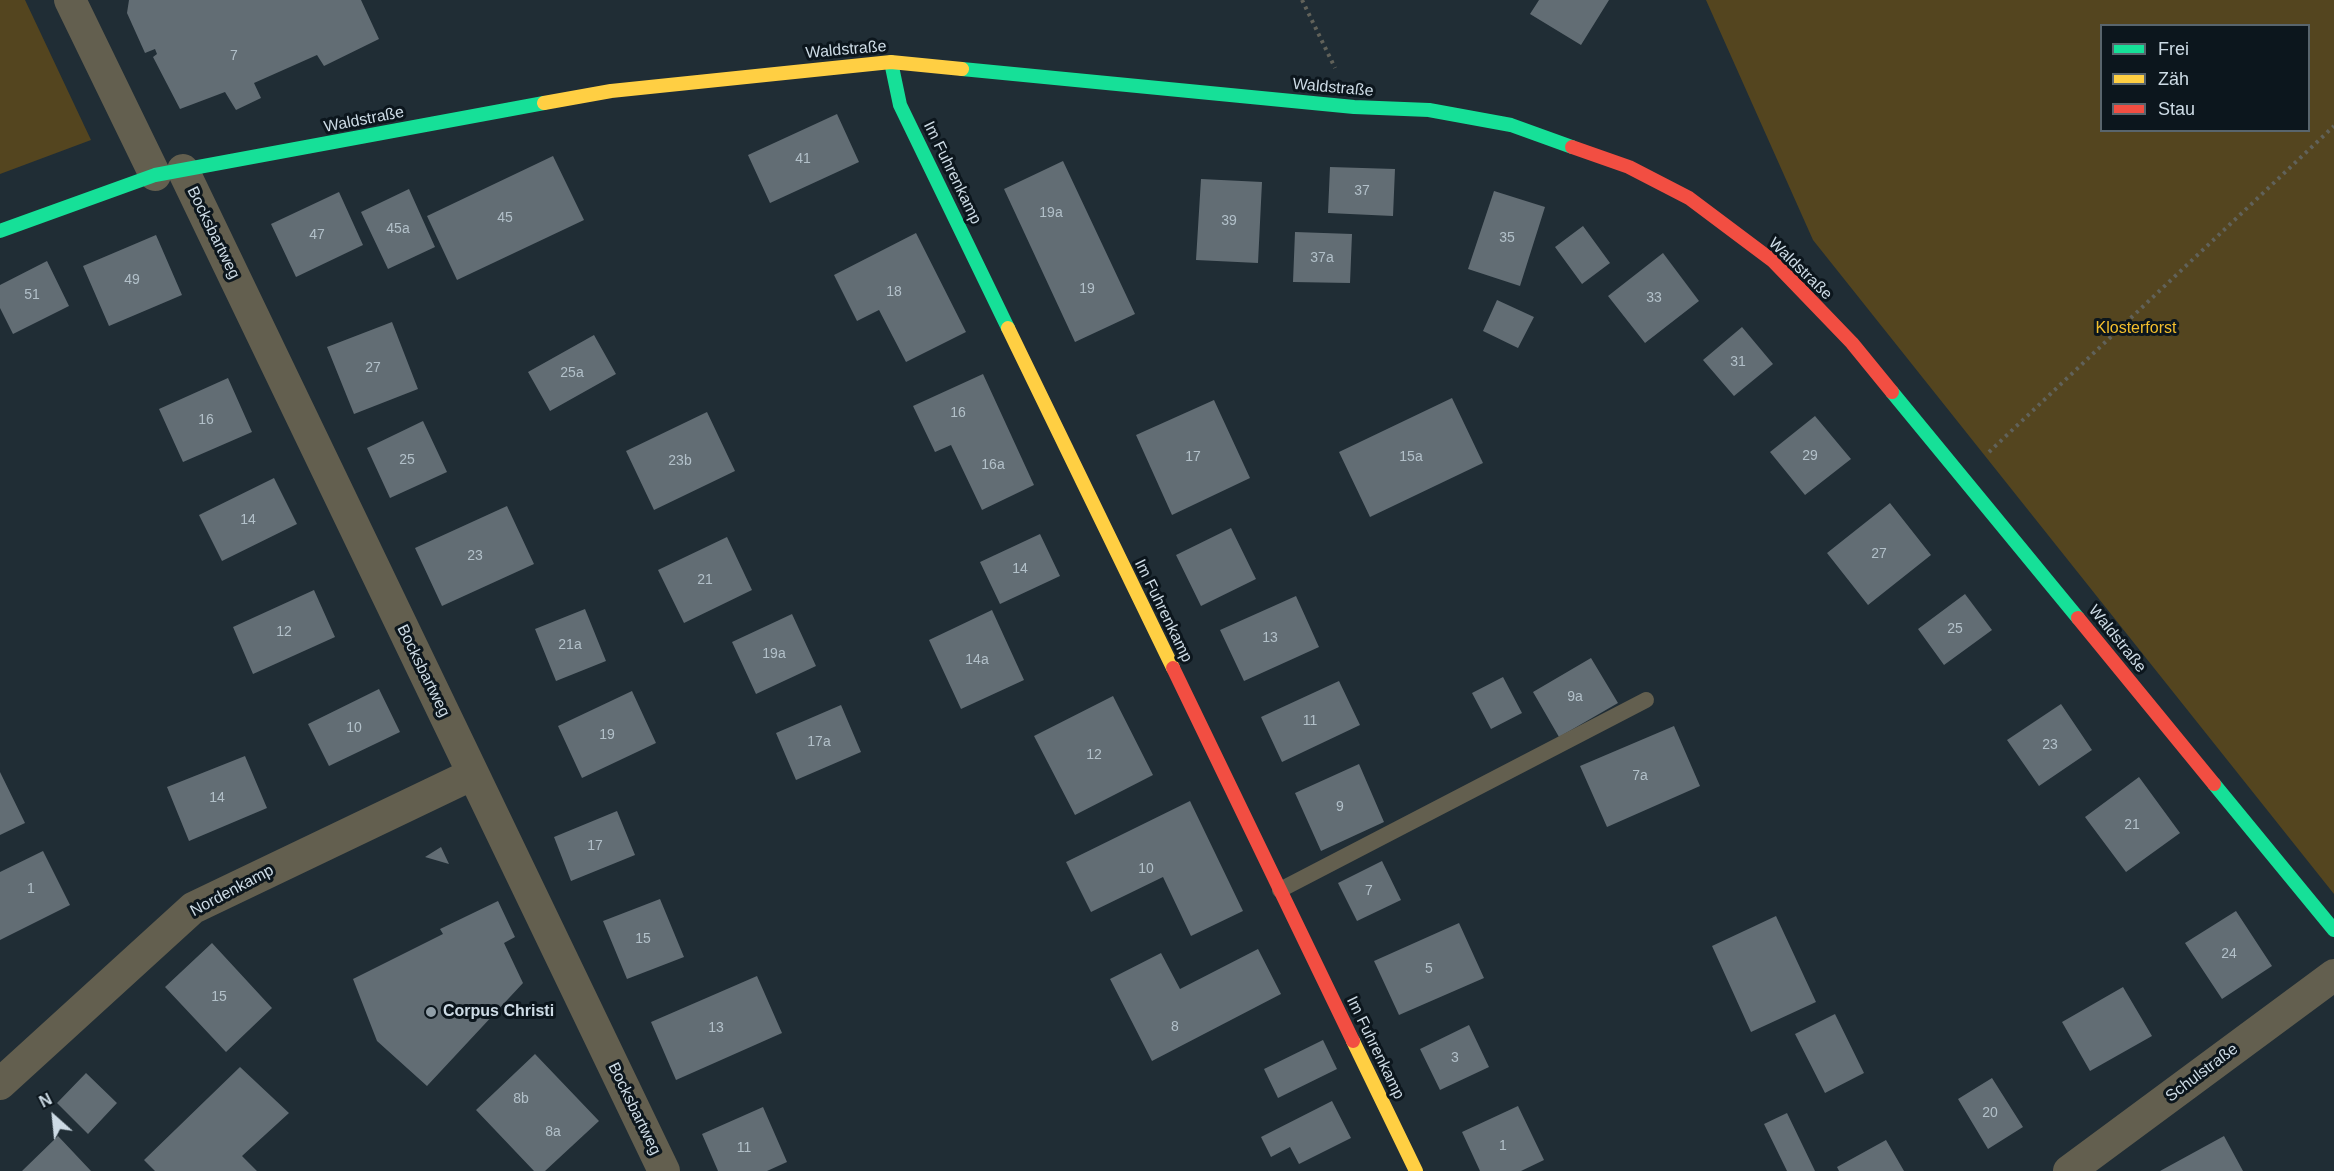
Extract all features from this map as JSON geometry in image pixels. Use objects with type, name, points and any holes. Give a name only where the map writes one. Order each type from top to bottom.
[{"type":"street","name":"Bocksbartweg","points":[[70,0],[169,173],[472,774],[664,1171]]},
{"type":"street","name":"Waldstraße","points":[[0,231],[169,173],[611,91],[891,62],[1353,107],[1429,110],[1511,125],[1629,167],[1689,198],[1773,261],[1852,343],[2334,930]]},
{"type":"street","name":"Im Fuhrenkamp","points":[[891,62],[900,105],[1416,1171]]},
{"type":"street","name":"Nordenkamp","points":[[0,1084],[193,908],[472,774]]},
{"type":"street","name":"Schulstraße","points":[[2069,1171],[2334,975]]},
{"type":"lane","points":[[1280,890],[1646,700]]},
{"type":"path","points":[[1962,477],[2334,126]]},
{"type":"green space","points":[[0,0],[25,0],[91,140],[0,174]]},
{"type":"green space","name":"Klosterforst","points":[[1706,0],[2334,0],[2334,894],[1813,240]]},
{"type":"building","points":[[129,0],[361,0],[379,39],[324,66],[317,55],[254,83],[261,98],[236,110],[225,92],[180,109],[153,57],[157,54],[155,49],[145,53],[127,13]]},
{"type":"building","points":[[1539,0],[1609,0],[1581,45],[1530,14]]},
{"type":"building","points":[[837,114],[859,162],[770,203],[748,155]]},
{"type":"building","points":[[553,156],[584,220],[457,280],[427,216]]},
{"type":"building","points":[[1063,161],[1135,314],[1075,342],[1004,189]]},
{"type":"building","points":[[1330,167],[1395,169],[1393,216],[1328,213]]},
{"type":"building","points":[[1201,179],[1262,182],[1258,263],[1196,260]]},
{"type":"building","points":[[409,189],[435,247],[388,269],[361,212]]},
{"type":"building","points":[[1494,191],[1545,207],[1520,286],[1468,269]]},
{"type":"building","points":[[339,192],[363,245],[296,277],[271,224]]},
{"type":"building","points":[[1583,226],[1610,263],[1582,284],[1555,247]]},
{"type":"building","points":[[1295,232],[1352,234],[1350,283],[1293,282]]},
{"type":"building","points":[[916,233],[966,332],[906,362],[879,310],[857,321],[834,275]]},
{"type":"building","points":[[156,235],[182,295],[109,326],[83,266]]},
{"type":"building","points":[[1663,253],[1699,301],[1645,343],[1608,296]]},
{"type":"building","points":[[47,261],[69,306],[13,334],[0,308],[0,285]]},
{"type":"building","points":[[1497,300],[1534,317],[1518,348],[1483,331]]},
{"type":"building","points":[[392,322],[418,389],[354,414],[327,347]]},
{"type":"building","points":[[1742,327],[1773,364],[1734,396],[1703,360]]},
{"type":"building","points":[[594,335],[616,374],[550,411],[528,372]]},
{"type":"building","points":[[983,374],[1034,485],[982,510],[951,445],[935,452],[913,406]]},
{"type":"building","points":[[228,378],[252,432],[183,462],[159,409]]},
{"type":"building","points":[[1452,398],[1483,463],[1370,517],[1339,452]]},
{"type":"building","points":[[1214,400],[1250,478],[1172,515],[1136,435]]},
{"type":"building","points":[[707,412],[735,471],[654,510],[626,451]]},
{"type":"building","points":[[1815,416],[1851,459],[1805,495],[1770,452]]},
{"type":"building","points":[[423,421],[447,472],[390,498],[367,448]]},
{"type":"building","points":[[274,478],[297,524],[222,561],[199,515]]},
{"type":"building","points":[[1890,503],[1931,555],[1868,605],[1827,553]]},
{"type":"building","points":[[507,506],[534,564],[442,606],[415,548]]},
{"type":"building","points":[[1231,528],[1256,579],[1201,606],[1176,555]]},
{"type":"building","points":[[1040,534],[1060,576],[1000,604],[980,562]]},
{"type":"building","points":[[727,537],[752,590],[684,623],[658,570]]},
{"type":"building","points":[[314,590],[335,637],[253,674],[233,627]]},
{"type":"building","points":[[1965,594],[1992,630],[1944,665],[1918,629]]},
{"type":"building","points":[[1296,596],[1319,647],[1244,681],[1220,630]]},
{"type":"building","points":[[585,609],[606,661],[556,681],[535,629]]},
{"type":"building","points":[[992,610],[1024,680],[961,709],[929,640]]},
{"type":"building","points":[[792,614],[816,666],[756,694],[732,642]]},
{"type":"building","points":[[1591,658],[1618,703],[1559,737],[1533,692]]},
{"type":"building","points":[[1503,677],[1522,713],[1491,729],[1472,693]]},
{"type":"building","points":[[1339,681],[1360,725],[1282,762],[1261,717]]},
{"type":"building","points":[[379,689],[400,732],[329,766],[308,724]]},
{"type":"building","points":[[632,691],[656,743],[582,778],[558,726]]},
{"type":"building","points":[[1113,696],[1153,775],[1075,815],[1034,736]]},
{"type":"building","points":[[2061,704],[2092,750],[2039,786],[2007,740]]},
{"type":"building","points":[[841,705],[861,752],[796,780],[776,733]]},
{"type":"building","points":[[1674,726],[1700,786],[1607,827],[1580,766]]},
{"type":"building","points":[[245,756],[267,808],[189,841],[167,787]]},
{"type":"building","points":[[1359,764],[1384,822],[1321,851],[1295,793]]},
{"type":"building","points":[[0,772],[25,823],[0,835]]},
{"type":"building","points":[[2139,777],[2180,833],[2126,872],[2085,817]]},
{"type":"building","points":[[1190,801],[1243,911],[1191,936],[1163,877],[1091,912],[1066,862]]},
{"type":"building","points":[[617,811],[635,855],[571,881],[554,837]]},
{"type":"building","points":[[441,847],[449,864],[425,857]]},
{"type":"building","points":[[43,851],[70,905],[0,940],[0,872]]},
{"type":"building","points":[[1382,861],[1401,900],[1357,921],[1338,883]]},
{"type":"building","points":[[660,899],[684,957],[627,979],[603,921]]},
{"type":"building","name":"Corpus Christi","points":[[498,901],[515,937],[504,943],[523,983],[427,1086],[377,1041],[353,979],[443,934],[440,929]]},
{"type":"building","points":[[2236,911],[2272,966],[2222,999],[2185,943]]},
{"type":"building","points":[[1776,916],[1816,1002],[1751,1032],[1712,946]]},
{"type":"building","points":[[1459,923],[1484,978],[1399,1015],[1374,961]]},
{"type":"building","points":[[212,943],[272,1008],[226,1052],[165,987]]},
{"type":"building","points":[[1258,949],[1281,994],[1152,1061],[1110,979],[1161,953],[1180,989]]},
{"type":"building","points":[[757,976],[782,1033],[676,1080],[651,1022]]},
{"type":"building","points":[[2123,987],[2152,1036],[2090,1071],[2062,1022]]},
{"type":"building","points":[[1835,1014],[1864,1073],[1825,1093],[1795,1034]]},
{"type":"building","points":[[1469,1025],[1489,1067],[1440,1090],[1420,1049]]},
{"type":"building","points":[[1323,1040],[1337,1069],[1278,1098],[1264,1069]]},
{"type":"building","points":[[535,1054],[599,1121],[545,1171],[534,1171],[476,1110]]},
{"type":"building","points":[[240,1067],[289,1113],[242,1156],[257,1171],[155,1171],[144,1160]]},
{"type":"building","points":[[86,1073],[117,1103],[88,1134],[57,1103]]},
{"type":"building","points":[[1992,1078],[2023,1127],[1988,1149],[1958,1099]]},
{"type":"building","points":[[1332,1101],[1351,1138],[1299,1164],[1290,1147],[1271,1157],[1261,1137]]},
{"type":"building","points":[[1518,1106],[1544,1160],[1521,1171],[1480,1171],[1462,1132]]},
{"type":"building","points":[[763,1107],[787,1162],[767,1171],[718,1171],[702,1134]]},
{"type":"building","points":[[1787,1113],[1815,1171],[1787,1171],[1764,1124]]},
{"type":"building","points":[[58,1136],[91,1171],[22,1171]]},
{"type":"building","points":[[2224,1136],[2243,1171],[2160,1171]]},
{"type":"building","points":[[1886,1140],[1904,1171],[1839,1171],[1837,1167]]},
{"type":"traffic: fast","points":[[891,62],[900,105],[1008,328]]},
{"type":"traffic: fast","points":[[962,69],[1354,107],[1429,110],[1511,125],[1572,147]]},
{"type":"traffic: fast","points":[[0,231],[155,175],[544,103]]},
{"type":"traffic: fast","points":[[1892,392],[2078,618]]},
{"type":"traffic: fast","points":[[2214,784],[2334,930]]},
{"type":"traffic: slow","points":[[544,103],[611,91],[891,62],[962,69]]},
{"type":"traffic: slow","points":[[1008,328],[1173,668]]},
{"type":"traffic: slow","points":[[1353,1041],[1416,1171]]},
{"type":"traffic: jam","points":[[1572,147],[1629,167],[1689,198],[1773,261],[1852,343],[1892,392]]},
{"type":"traffic: jam","points":[[2078,618],[2214,784]]},
{"type":"traffic: jam","points":[[1173,668],[1353,1041]]},
{"type":"place","name":"Corpus Christi","points":[[431,1012]]}]
